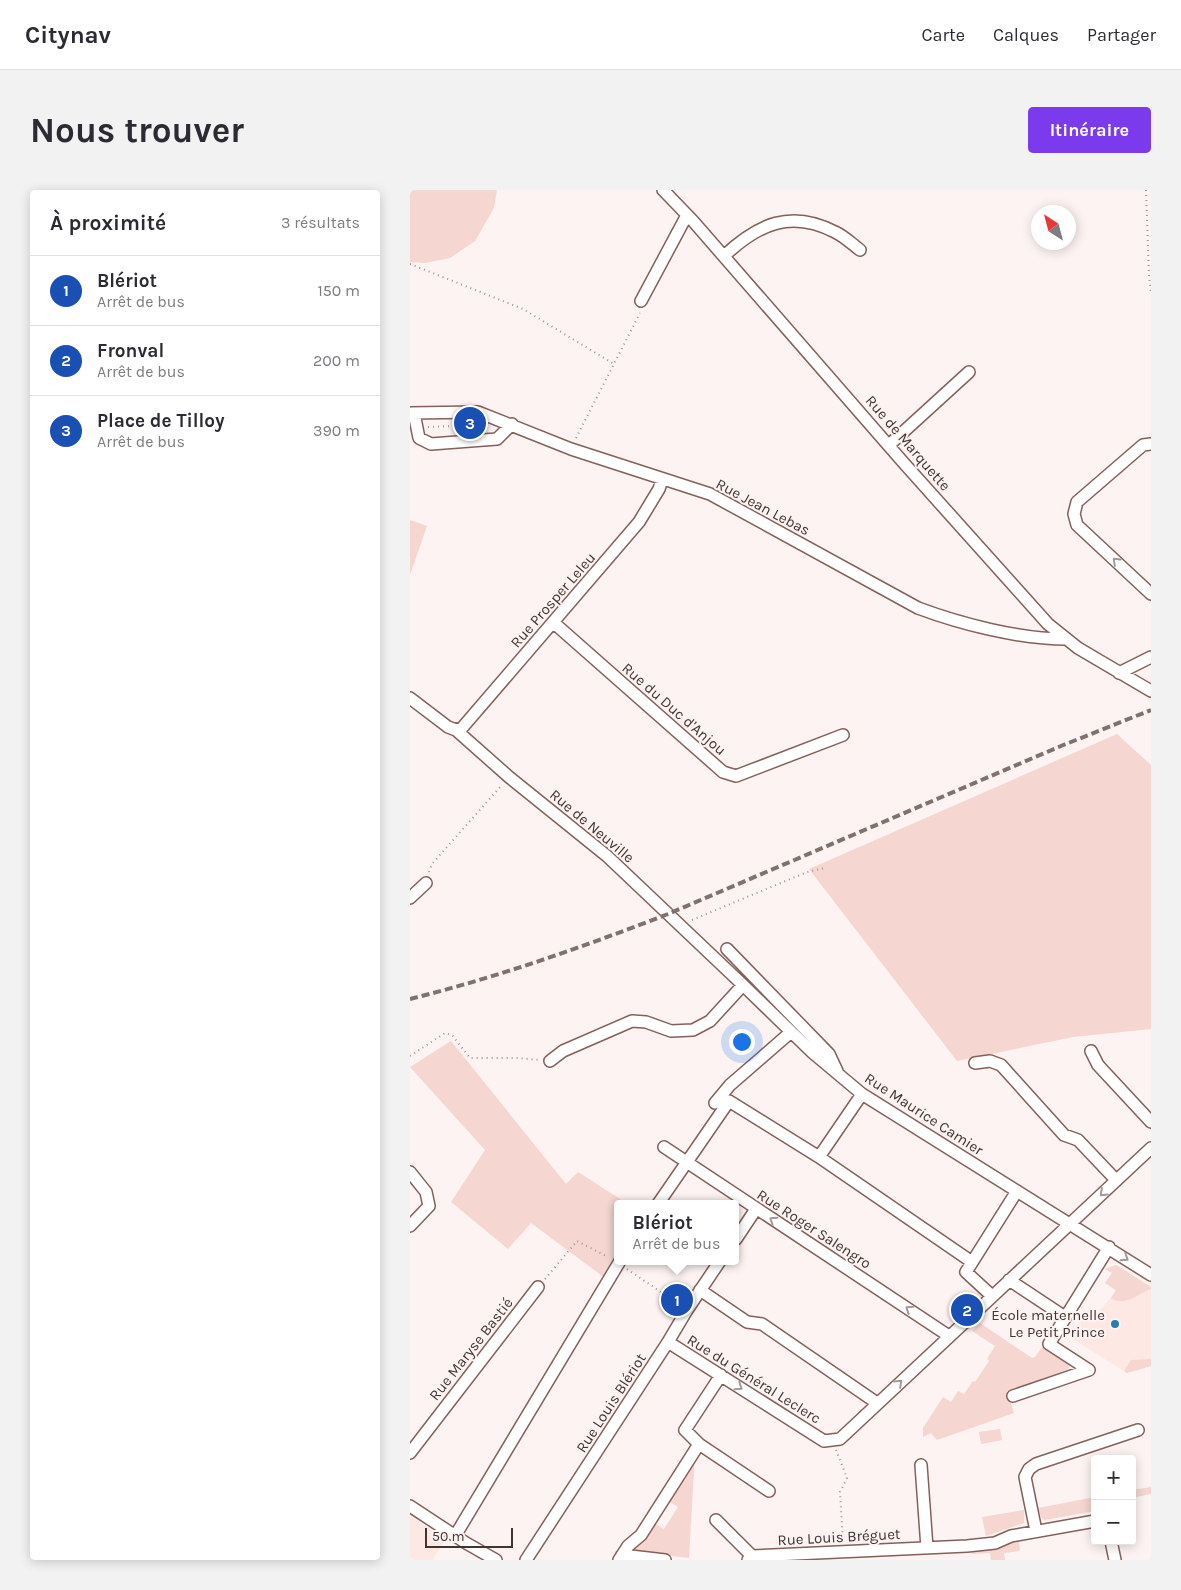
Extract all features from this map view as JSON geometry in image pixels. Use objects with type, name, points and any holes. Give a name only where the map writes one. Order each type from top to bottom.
[{"type":"street","name":"Rue de Marquette","points":[[663,190],[724,256],[1026,600],[1066,639],[1151,691]]},
{"type":"street","points":[[641,301],[687,215]]},
{"type":"street","points":[[724,256],[754,231],[773,224],[790,221],[807,222],[827,228],[860,250]]},
{"type":"street","points":[[889,445],[969,372]]},
{"type":"street","name":"Rue Jean Lebas","points":[[412,413],[478,412],[571,448],[662,480],[710,494],[918,608],[958,621],[1028,636],[1066,639]]},
{"type":"street","points":[[412,413],[420,438],[431,444],[497,439],[512,424]]},
{"type":"street","points":[[1151,444],[1143,445],[1076,502],[1074,514],[1078,525],[1151,594]]},
{"type":"street","name":"Rue Prosper Leleu","points":[[456,730],[462,728],[639,522],[659,489],[662,480]]},
{"type":"street","name":"Rue du Duc d'Anjou","points":[[554,623],[723,772],[736,776],[843,734]]},
{"type":"street","points":[[1119,673],[1151,657]]},
{"type":"street","name":"Rue de Neuville","points":[[410,698],[448,727],[456,730],[509,777],[607,856],[705,949]]},
{"type":"street","points":[[410,898],[426,883]]},
{"type":"street","name":"Rue Maurice Camier","points":[[705,949],[813,1053],[862,1094],[1151,1275]]},
{"type":"street","points":[[727,949],[829,1054],[838,1075]]},
{"type":"street","points":[[550,1061],[563,1050],[632,1021],[646,1022],[671,1031],[693,1030],[710,1021],[743,985]]},
{"type":"street","points":[[715,1103],[730,1085],[792,1032]]},
{"type":"street","points":[[1091,1051],[1098,1065],[1151,1122]]},
{"type":"street","points":[[975,1063],[990,1062],[1001,1065],[1064,1135],[1078,1140],[1116,1180]]},
{"type":"street","points":[[819,1157],[862,1094]]},
{"type":"street","points":[[661,1200],[729,1101],[819,1157],[972,1262]]},
{"type":"street","name":"Rue Roger Salengro","points":[[664,1147],[949,1336]]},
{"type":"street","name":"Rue du Général Leclerc","points":[[668,1342],[824,1441],[840,1439],[1151,1148]]},
{"type":"street","points":[[410,1172],[426,1192],[429,1206],[410,1226]]},
{"type":"street","points":[[992,1296],[966,1272],[1017,1191]]},
{"type":"street","points":[[739,1234],[756,1209]]},
{"type":"street","points":[[1013,1396],[1089,1370],[1049,1344],[1109,1247]]},
{"type":"street","points":[[455,1536],[618,1265]]},
{"type":"street","name":"Rue Louis Blériot","points":[[526,1560],[717,1265]]},
{"type":"street","points":[[1009,1280],[1065,1317]]},
{"type":"street","name":"Rue Maryse Bastié","points":[[410,1454],[538,1287]]},
{"type":"street","points":[[700,1290],[747,1322],[762,1324],[877,1403]]},
{"type":"street","points":[[721,1375],[685,1430],[699,1444],[769,1490]]},
{"type":"street","points":[[1036,1531],[1025,1478],[1029,1469],[1036,1464],[1138,1430]]},
{"type":"street","points":[[665,1560],[621,1557],[628,1546],[641,1535],[699,1444]]},
{"type":"street","points":[[921,1466],[927,1548]]},
{"type":"street","points":[[410,1506],[496,1560]]},
{"type":"street","name":"Rue Louis Bréguet","points":[[716,1520],[750,1558],[844,1551],[927,1548],[995,1542],[1011,1536],[1091,1522]]},
{"type":"street","points":[[1112,1545],[1115,1560]]},
{"type":"path","points":[[1146,190],[1148,276],[1151,293]]},
{"type":"path","points":[[410,264],[523,309],[614,364]]},
{"type":"path","points":[[571,448],[641,312],[641,301]]},
{"type":"path","points":[[426,883],[432,864],[509,777]]},
{"type":"path","points":[[683,929],[690,921],[704,914],[807,872],[825,868]]},
{"type":"path","points":[[410,1056],[444,1033],[452,1035],[470,1058],[518,1058],[550,1061]]},
{"type":"path","points":[[832,1440],[847,1478],[840,1492],[844,1551]]},
{"type":"shaded area","points":[[410,190],[497,190],[494,208],[475,241],[450,258],[425,263],[410,262]]},
{"type":"shaded area","points":[[410,520],[427,526],[410,575]]},
{"type":"shaded area","points":[[1117,734],[1151,765],[1151,1029],[1073,1037],[957,1061],[809,869]]},
{"type":"shaded area","points":[[451,1041],[566,1184],[578,1172],[622,1200],[614,1200],[614,1265],[605,1278],[531,1223],[508,1249],[451,1202],[485,1150],[410,1067]]},
{"type":"shaded area","name":"École maternelle Le Petit Prince","points":[[1116,1265],[1151,1287],[1151,1366],[1127,1373],[1071,1338],[1089,1308],[1098,1313],[1116,1291],[1105,1283],[1112,1273],[1105,1269]]},
{"type":"shaded area","points":[[1116,1265],[1151,1287],[1151,1289],[1127,1300],[1122,1301],[1111,1298],[1116,1290],[1105,1283],[1112,1273],[1105,1269]]},
{"type":"shaded area","points":[[980,1323],[1032,1358],[1035,1357],[1043,1346],[1069,1363],[1069,1367],[1067,1370],[1007,1391],[1014,1413],[937,1440],[931,1433],[923,1437],[923,1428],[943,1397],[951,1402],[958,1391],[964,1394],[973,1381],[975,1382],[989,1361],[987,1359],[995,1346],[972,1331]]},
{"type":"shaded area","points":[[1151,1359],[1151,1366],[1127,1373],[1124,1371],[1131,1360]]},
{"type":"shaded area","points":[[1000,1429],[1002,1440],[981,1444],[979,1432]]},
{"type":"shaded area","points":[[695,1453],[689,1558],[630,1551],[652,1522],[664,1529],[678,1507],[666,1500]]},
{"type":"shaded area","points":[[1151,1487],[1151,1494],[1136,1497],[1136,1489]]},
{"type":"shaded area","points":[[1091,1498],[1091,1512],[1044,1520],[1038,1508]]},
{"type":"shaded area","points":[[1024,1510],[1024,1523],[986,1536],[982,1517]]},
{"type":"shaded area","points":[[410,1516],[446,1539],[433,1560],[410,1560]]},
{"type":"shaded area","points":[[1019,1540],[1020,1551],[1004,1553],[1005,1560],[991,1560],[990,1553],[971,1554],[973,1551],[996,1549]]},
{"type":"railway","points":[[410,999],[540,961],[668,914],[1061,746],[1151,710]]},
{"type":"place","name":"Place de Tilloy","points":[[470,423]]},
{"type":"place","name":"Blériot","points":[[677,1300]]},
{"type":"place","name":"Fronval","points":[[967,1310]]},
{"type":"place","name":"École maternelle Le Petit Prince","points":[[1115,1324]]}]
